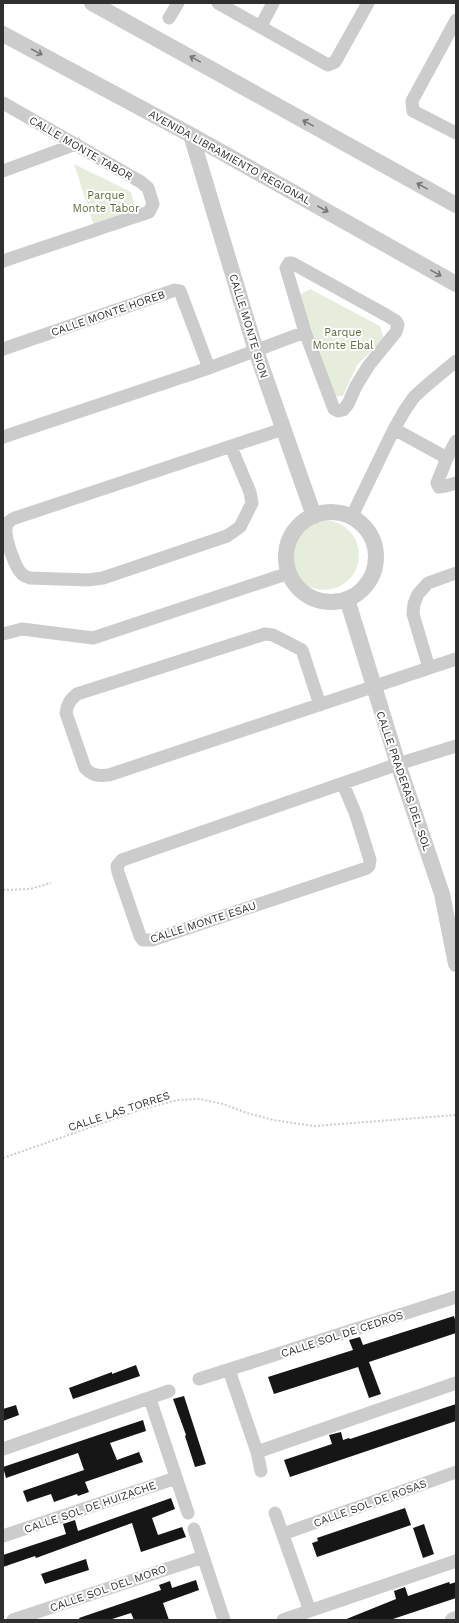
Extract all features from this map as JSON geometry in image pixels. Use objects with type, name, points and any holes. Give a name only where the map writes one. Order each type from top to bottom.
[{"type":"street","points":[[92,3],[456,205]]},
{"type":"street","points":[[169,18],[178,3]]},
{"type":"street","points":[[218,3],[328,65],[335,62],[368,3]]},
{"type":"street","points":[[261,26],[273,3]]},
{"type":"street","points":[[456,20],[412,101],[412,106],[413,111],[456,134]]},
{"type":"street","name":"AVENIDA LIBRAMIENTO REGIONAL","points":[[3,34],[191,134],[456,284]]},
{"type":"street","name":"CALLE MONTE TABOR","points":[[3,103],[141,182],[148,188],[153,204],[149,212],[3,262]]},
{"type":"street","name":"CALLE MONTE SION","points":[[191,134],[256,351],[314,516]]},
{"type":"street","points":[[3,171],[76,144]]},
{"type":"street","points":[[289,263],[292,263],[386,314],[398,324],[394,336],[369,365],[356,386],[348,404],[343,410],[338,411],[334,409],[305,332],[286,268],[289,263]]},
{"type":"street","name":"CALLE MONTE HOREB","points":[[3,349],[175,290],[180,291],[209,368]]},
{"type":"street","points":[[3,437],[209,368],[305,332]]},
{"type":"street","points":[[351,518],[394,429],[414,397],[456,361]]},
{"type":"street","points":[[231,446],[250,492],[252,503],[240,527],[227,536],[103,578],[88,580],[30,578],[22,574],[17,568],[7,538],[6,528],[10,521],[231,446],[283,429]]},
{"type":"street","points":[[394,429],[447,458]]},
{"type":"street","points":[[456,441],[437,483],[439,487],[456,483]]},
{"type":"street","points":[[322,513],[337,513],[351,518],[363,527],[371,539],[375,553],[374,567],[369,581],[359,592],[347,599],[332,602],[318,600],[304,594],[294,584],[289,573],[286,555],[289,541],[296,528],[308,518],[322,513]]},
{"type":"street","points":[[3,634],[22,630],[93,638],[289,573]]},
{"type":"street","points":[[429,668],[413,614],[414,604],[418,594],[428,583],[456,574]]},
{"type":"street","name":"CALLE PRADERAS DEL SOL","points":[[347,599],[373,687],[442,894],[456,964]]},
{"type":"street","points":[[320,705],[302,650],[273,635],[265,634],[77,694],[67,705],[66,713],[85,768],[91,774],[98,776],[109,775],[320,705],[456,659]]},
{"type":"street","name":"CALLE MONTE ESAU","points":[[343,784],[356,815],[370,860],[367,868],[152,940],[143,940],[140,936],[118,872],[117,866],[122,860],[398,764],[456,747]]},
{"type":"street","name":"CALLE SOL DE CEDROS","points":[[199,1379],[456,1297]]},
{"type":"street","points":[[229,1370],[257,1452],[261,1472]]},
{"type":"street","points":[[257,1452],[456,1383]]},
{"type":"street","points":[[3,1449],[150,1399],[169,1391]]},
{"type":"street","points":[[150,1399],[188,1513]]},
{"type":"street","name":"CALLE SOL DE ROSAS","points":[[283,1534],[456,1472]]},
{"type":"street","name":"CALLE SOL DE HUIZACHE","points":[[3,1536],[176,1478]]},
{"type":"street","points":[[275,1513],[310,1611]]},
{"type":"street","points":[[194,1529],[224,1620]]},
{"type":"street","name":"CALLE SOL DEL MORO","points":[[13,1620],[203,1556]]},
{"type":"street","points":[[283,1620],[456,1561]]},
{"type":"path","points":[[3,890],[30,890],[51,883]]},
{"type":"path","name":"CALLE LAS TORRES","points":[[3,1158],[140,1110],[177,1100],[200,1099],[223,1104],[247,1113],[273,1120],[314,1126],[456,1115]]},
{"type":"green space","name":"Parque Monte Tabor","points":[[74,164],[131,192],[134,211],[94,226]]},
{"type":"green space","name":"Parque Monte Ebal","points":[[310,289],[380,326],[384,339],[357,365],[343,396],[333,397],[298,296]]},
{"type":"green space","points":[[317,520],[331,520],[344,526],[353,535],[357,541],[359,555],[357,569],[349,580],[338,588],[331,590],[317,590],[310,588],[299,580],[291,569],[289,562],[289,548],[291,541],[299,530],[310,522]]},
{"type":"building","points":[[454,1316],[456,1333],[369,1362],[381,1394],[369,1398],[358,1367],[274,1394],[268,1377],[353,1350],[349,1340],[360,1337],[363,1345]]},
{"type":"building","points":[[136,1365],[140,1376],[73,1399],[69,1388]]},
{"type":"building","points":[[184,1396],[206,1464],[195,1467],[185,1436],[186,1435],[173,1399]]},
{"type":"building","points":[[456,1404],[456,1421],[290,1477],[284,1460],[332,1444],[329,1435],[341,1432],[343,1440],[350,1439]]},
{"type":"building","points":[[16,1405],[19,1415],[3,1421],[3,1409]]},
{"type":"building","points":[[143,1420],[146,1431],[110,1443],[117,1460],[139,1452],[143,1462],[85,1482],[89,1492],[78,1496],[77,1494],[54,1502],[51,1494],[27,1502],[23,1491],[84,1470],[78,1453],[6,1478],[3,1467]]},
{"type":"building","points":[[171,1498],[175,1509],[152,1518],[158,1535],[182,1527],[186,1537],[141,1552],[132,1523],[36,1558],[35,1556],[3,1567],[3,1555],[66,1534],[63,1524],[75,1520],[78,1531]]},
{"type":"building","points":[[405,1508],[411,1525],[317,1557],[312,1543],[318,1541],[317,1538]]},
{"type":"building","points":[[424,1524],[434,1554],[423,1558],[413,1528]]},
{"type":"building","points":[[86,1559],[89,1570],[45,1584],[41,1574]]},
{"type":"building","points":[[196,1580],[199,1590],[163,1603],[169,1620],[134,1620],[131,1613],[109,1620],[80,1620],[79,1618],[161,1590],[159,1585],[170,1581],[172,1588]]},
{"type":"building","points":[[449,1582],[450,1584],[456,1582],[456,1598],[390,1620],[344,1620],[396,1599],[394,1591],[405,1587],[408,1596]]}]
